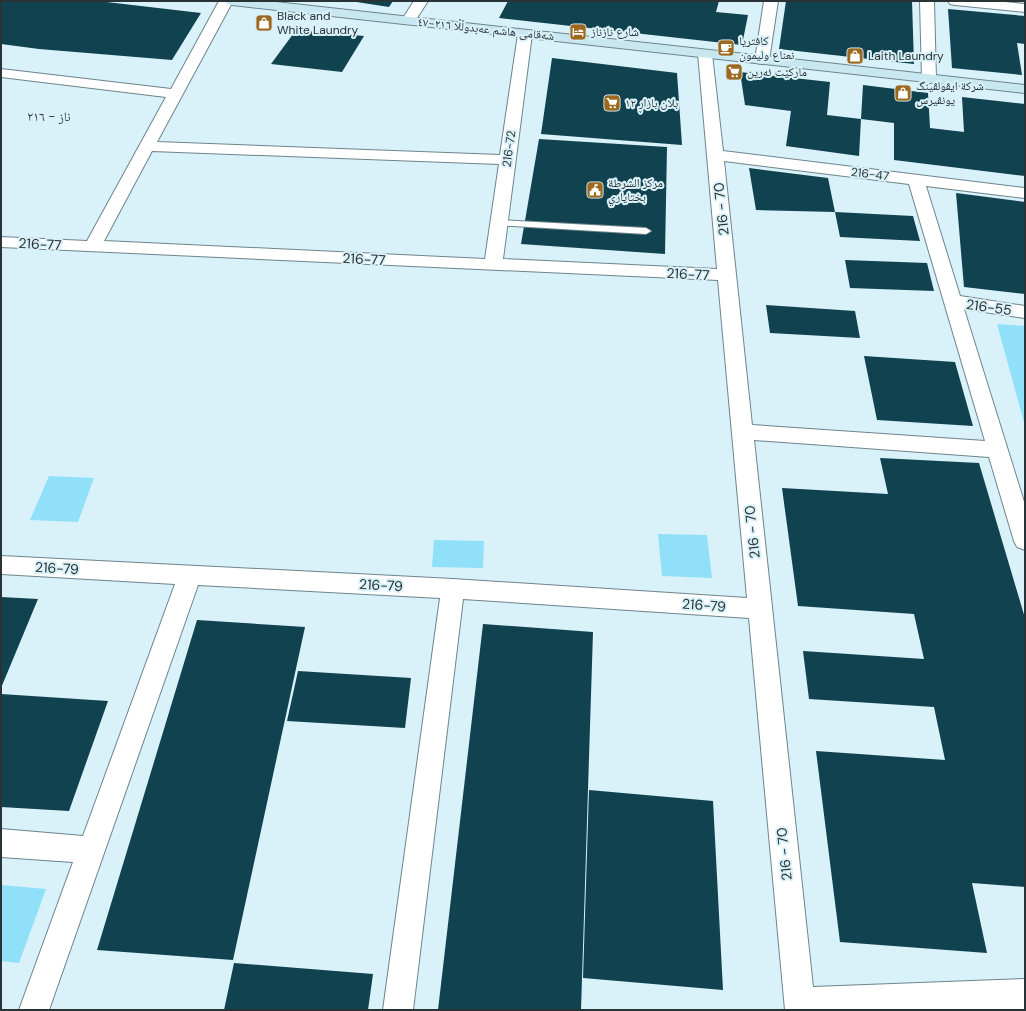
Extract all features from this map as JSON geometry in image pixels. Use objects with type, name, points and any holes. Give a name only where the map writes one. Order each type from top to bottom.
[{"type":"street","points":[[93,246],[226,1]]},
{"type":"street","name":"شەقامی هاشم عەبدوڵڵا ٢١٦-٤٧","points":[[232,1],[1025,89]]},
{"type":"street","points":[[408,20],[421,1]]},
{"type":"street","points":[[762,60],[771,1]]},
{"type":"street","points":[[927,1],[930,79]]},
{"type":"street","points":[[956,1],[1025,8]]},
{"type":"street","name":"216-72","points":[[493,264],[525,34]]},
{"type":"street","name":"216 - 70","points":[[705,54],[799,1007]]},
{"type":"street","points":[[1,73],[175,94]]},
{"type":"street","points":[[147,146],[507,160]]},
{"type":"street","name":"216-47","points":[[715,155],[1025,194]]},
{"type":"street","points":[[916,180],[1025,541]]},
{"type":"street","name":"216-77","points":[[1,242],[727,275]]},
{"type":"street","name":"216-55","points":[[952,301],[1025,312]]},
{"type":"street","points":[[742,432],[997,450]]},
{"type":"street","name":"216-79","points":[[1,565],[454,589],[760,609]]},
{"type":"street","points":[[34,1010],[190,575]]},
{"type":"street","points":[[398,1010],[454,589]]},
{"type":"street","points":[[1,843],[92,850]]},
{"type":"street","points":[[799,1007],[1025,994]]},
{"type":"lane","points":[[499,223],[646,231]]},
{"type":"shaded area","points":[[997,324],[1025,326],[1025,426]]},
{"type":"shaded area","points":[[49,476],[94,478],[78,522],[30,520]]},
{"type":"shaded area","points":[[658,534],[707,535],[712,578],[662,576]]},
{"type":"shaded area","points":[[434,540],[484,541],[483,568],[432,567]]},
{"type":"shaded area","points":[[1,885],[46,889],[19,963],[1,961]]},
{"type":"building","points":[[1,1],[98,1],[201,13],[172,60],[39,49],[1,44]]},
{"type":"building","points":[[350,1],[393,1],[389,7]]},
{"type":"building","points":[[508,1],[719,1],[716,12],[748,15],[742,45],[499,18]]},
{"type":"building","points":[[786,1],[912,1],[914,64],[779,49]]},
{"type":"building","points":[[948,9],[1025,16],[1025,44],[1017,43],[1022,75],[952,68]]},
{"type":"building","points":[[296,30],[364,36],[342,72],[271,64]]},
{"type":"building","name":"بلان بازاڕ ١٢","points":[[552,58],[677,73],[682,145],[541,134]]},
{"type":"building","points":[[740,72],[830,82],[827,115],[861,119],[859,156],[786,146],[791,111],[745,105]]},
{"type":"building","points":[[863,85],[928,93],[930,128],[964,132],[962,97],[1025,104],[1025,176],[894,160],[894,123],[861,119]]},
{"type":"building","points":[[539,139],[667,147],[665,254],[521,244]]},
{"type":"building","points":[[749,168],[828,178],[835,212],[756,210]]},
{"type":"building","points":[[956,193],[1025,202],[1025,294],[964,287]]},
{"type":"building","points":[[835,212],[913,216],[920,241],[840,237]]},
{"type":"building","points":[[845,260],[927,263],[934,291],[850,288]]},
{"type":"building","points":[[766,305],[855,311],[860,338],[770,333]]},
{"type":"building","points":[[864,356],[955,362],[973,426],[877,420]]},
{"type":"building","points":[[880,458],[979,463],[1025,618],[1025,887],[972,883],[987,953],[840,942],[816,751],[945,760],[934,707],[809,699],[803,651],[924,659],[914,614],[798,606],[782,488],[888,494]]},
{"type":"building","points":[[1,597],[38,599],[1,688]]},
{"type":"building","points":[[197,620],[305,627],[233,960],[97,950]]},
{"type":"building","points":[[483,624],[593,632],[581,1010],[438,1010]]},
{"type":"building","points":[[298,671],[411,678],[405,728],[287,721]]},
{"type":"building","points":[[1,694],[108,701],[69,811],[1,807]]},
{"type":"building","points":[[589,790],[713,801],[723,990],[583,978]]},
{"type":"building","points":[[234,963],[373,974],[368,1010],[224,1010]]},
{"type":"place","name":"Black and White Laundry","points":[[264,23]]},
{"type":"place","name":"شارع نازناز","points":[[578,32]]},
{"type":"place","name":"كافتريا نعناع وليمون","points":[[726,48]]},
{"type":"place","name":"Laith Laundry","points":[[855,56]]},
{"type":"place","name":"مارکێت ئەرین","points":[[734,72]]},
{"type":"place","name":"شركة ايڤولڤينگ يونڤيرس","points":[[903,93]]},
{"type":"place","name":"بلان بازاڕ ١٢","points":[[612,103]]},
{"type":"place","name":"مركز الشرطة بختاياري","points":[[595,190]]},
{"type":"district","name":"ناز - ٢١٦","points":[[49,116]]}]
